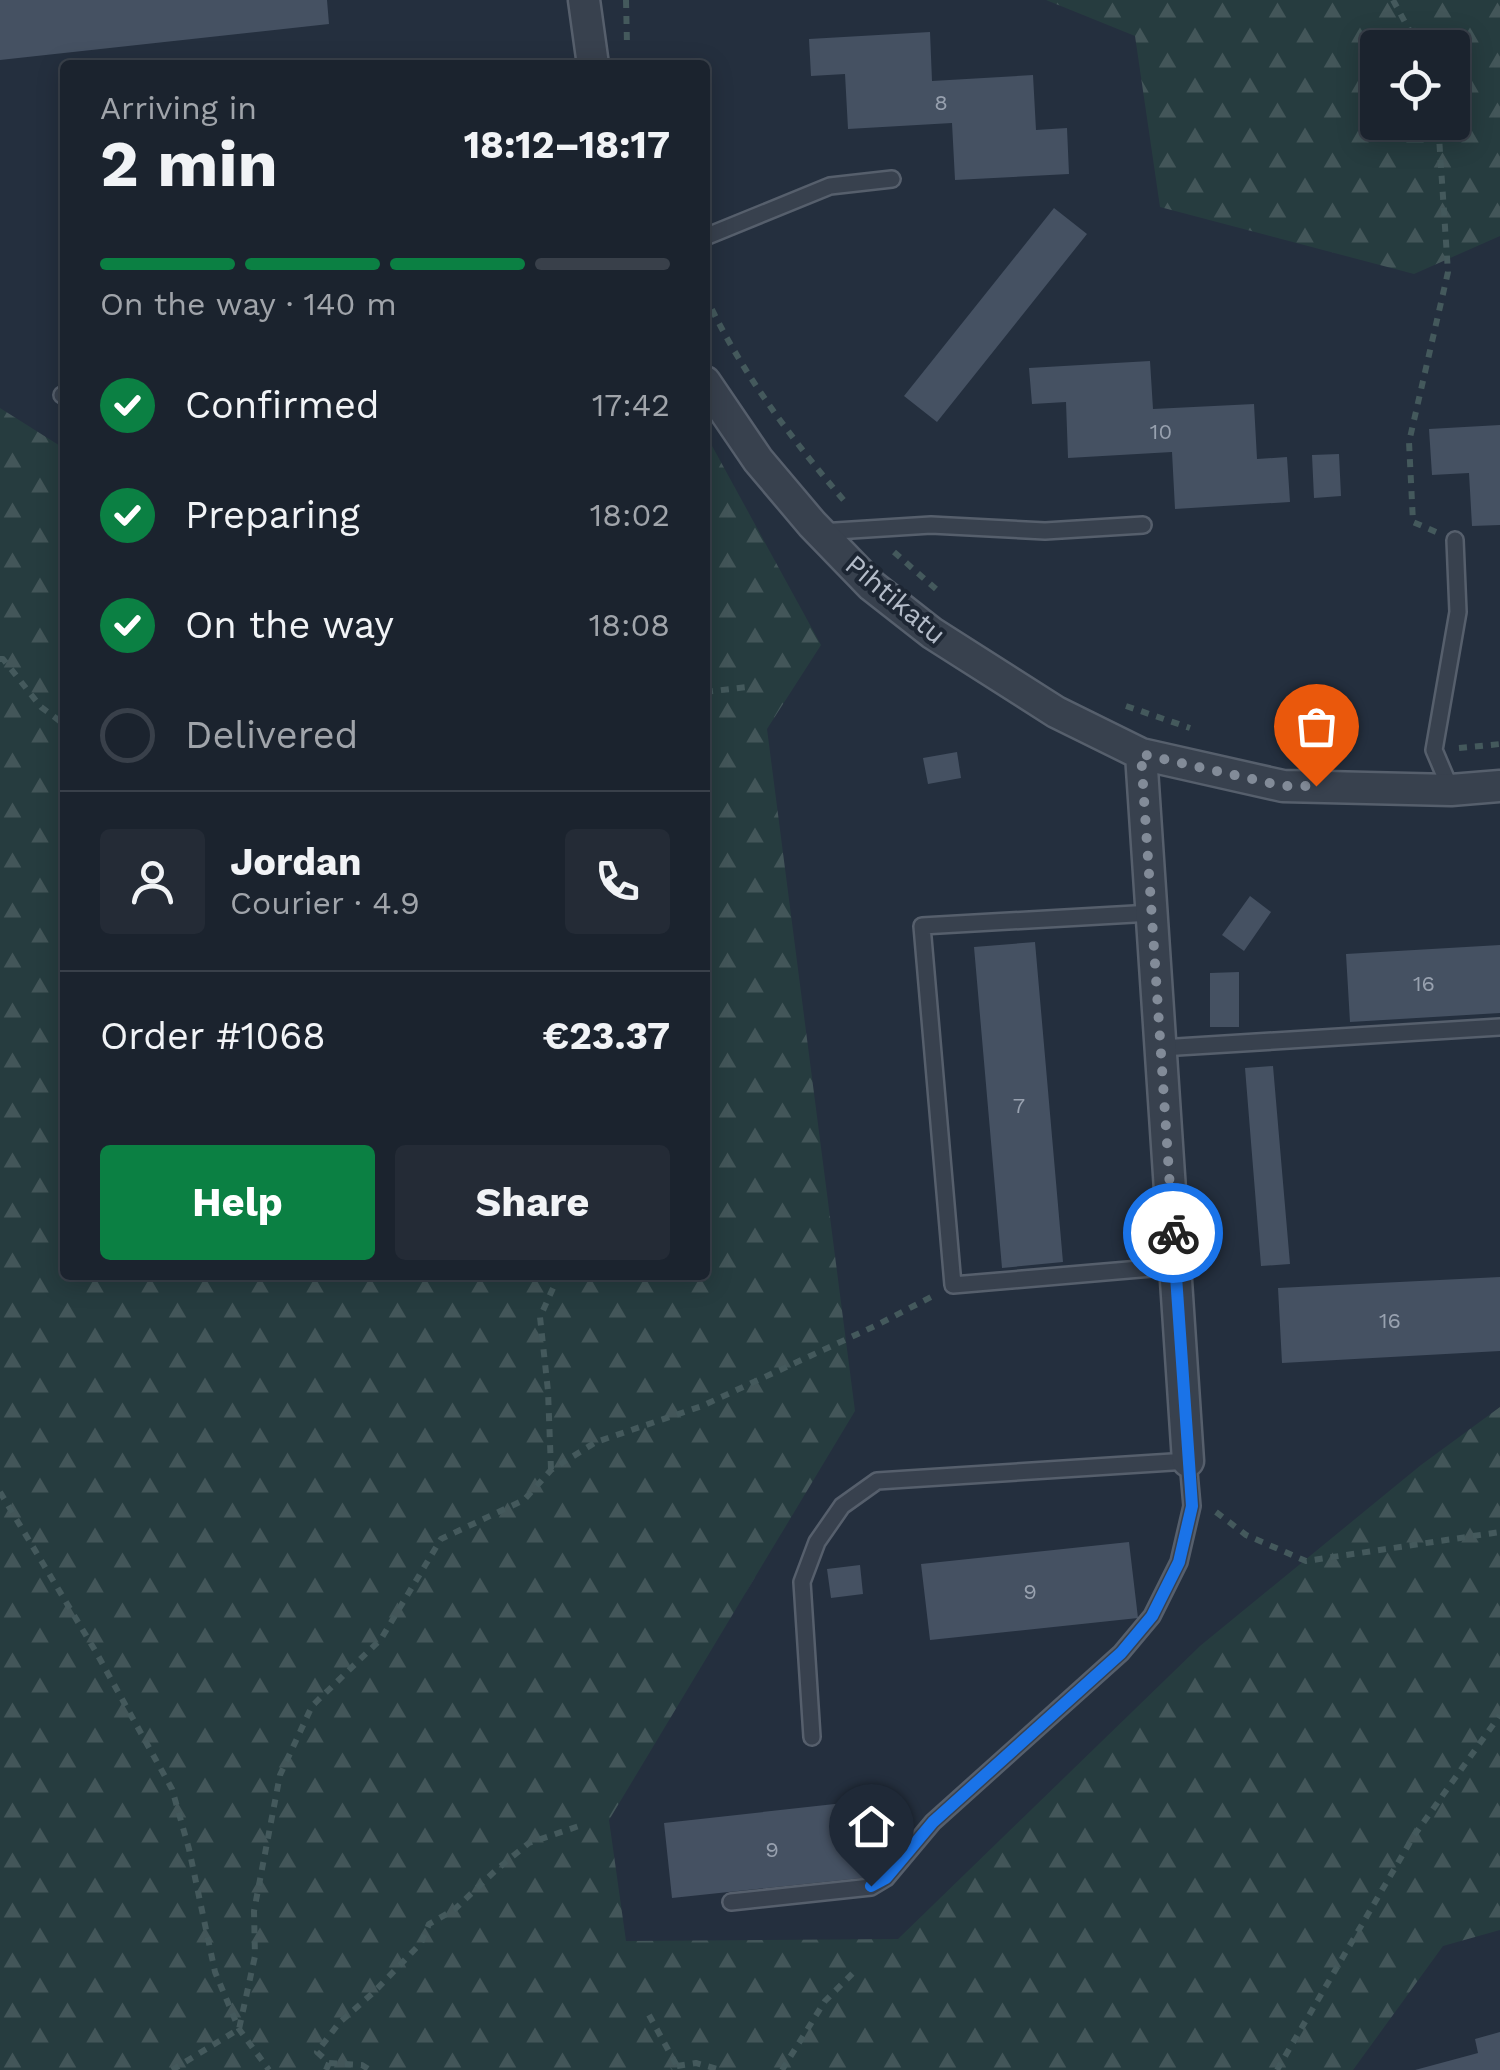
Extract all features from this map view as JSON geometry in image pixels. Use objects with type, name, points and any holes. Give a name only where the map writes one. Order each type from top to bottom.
[{"type":"street","points":[[584,0],[592,60]]},
{"type":"street","name":"Pihtikatu","points":[[710,389],[758,460],[872,586],[932,633],[1056,712],[1141,754],[1283,786],[1451,790],[1500,786]]},
{"type":"street","points":[[1141,754],[1188,1461]]},
{"type":"lane","points":[[710,235],[830,186],[892,179]]},
{"type":"lane","points":[[820,532],[931,525],[1045,531],[1143,525]]},
{"type":"lane","points":[[1451,790],[1434,750],[1458,612],[1455,540]]},
{"type":"lane","points":[[1152,913],[922,926],[954,1285],[1176,1266]]},
{"type":"lane","points":[[1161,1048],[1500,1027]]},
{"type":"lane","points":[[730,1902],[871,1886],[886,1878],[933,1822],[1121,1653],[1152,1616],[1179,1562],[1192,1501],[1188,1461],[876,1481],[842,1506],[817,1542],[802,1582],[812,1737]]},
{"type":"path","points":[[626,0],[627,49]]},
{"type":"path","points":[[1393,0],[1409,30]]},
{"type":"path","points":[[1439,140],[1448,272],[1409,442],[1413,522],[1455,540]]},
{"type":"path","points":[[710,306],[796,446],[867,528],[948,600]]},
{"type":"path","points":[[0,660],[4,659],[41,707],[60,722]]},
{"type":"path","points":[[710,691],[747,687]]},
{"type":"path","points":[[1112,699],[1197,730]]},
{"type":"path","points":[[1434,750],[1500,744]]},
{"type":"path","points":[[551,1470],[540,1317],[558,1280]]},
{"type":"path","points":[[172,2070],[239,2029],[254,1956],[254,1911],[280,1775],[312,1706],[381,1639],[441,1539],[524,1500],[551,1470],[596,1442],[702,1406],[954,1285]]},
{"type":"path","points":[[0,1492],[172,1789],[190,1849],[215,1972],[239,2029],[269,2070]]},
{"type":"path","points":[[1192,1501],[1214,1510],[1246,1535],[1306,1560],[1500,1532]]},
{"type":"path","points":[[1276,2070],[1413,1837],[1500,1715]]},
{"type":"path","points":[[370,2070],[362,2065],[327,2066],[317,2052],[339,2023],[421,1944],[429,1924],[455,1909],[530,1843],[579,1826]]},
{"type":"path","points":[[782,2070],[825,2001],[856,1969]]},
{"type":"path","points":[[649,2015],[674,2068],[696,2064],[721,2070]]},
{"type":"green space","points":[[1046,0],[1500,0],[1500,236],[1414,274],[1160,207],[1135,36]]},
{"type":"green space","points":[[0,408],[60,446],[60,1280],[710,1280],[710,442],[821,645],[767,729],[855,1411],[609,1820],[626,1941],[898,1939],[1200,1646],[1421,1465],[1500,1407],[1500,1930],[1443,1946],[1353,2070],[0,2070]]},
{"type":"building","points":[[0,0],[327,0],[329,24],[0,60]]},
{"type":"building","points":[[930,32],[932,81],[1033,75],[1036,130],[1067,128],[1069,174],[955,180],[952,123],[848,129],[845,74],[811,76],[809,39]]},
{"type":"building","points":[[1054,208],[1087,234],[937,422],[904,396]]},
{"type":"building","points":[[1150,361],[1153,409],[1254,404],[1257,459],[1287,457],[1290,502],[1175,509],[1172,452],[1068,458],[1066,402],[1032,404],[1029,368]]},
{"type":"building","points":[[1500,425],[1500,525],[1472,526],[1469,473],[1432,475],[1429,429]]},
{"type":"building","points":[[1339,454],[1341,496],[1314,498],[1312,455]]},
{"type":"building","points":[[957,752],[961,778],[928,784],[923,758]]},
{"type":"building","points":[[1250,896],[1271,912],[1244,951],[1222,935]]},
{"type":"building","points":[[1035,942],[1063,1262],[1002,1268],[974,947]]},
{"type":"building","points":[[1500,945],[1500,1013],[1350,1022],[1346,954]]},
{"type":"building","points":[[1239,972],[1239,1027],[1210,1027],[1210,973]]},
{"type":"building","points":[[1273,1066],[1290,1264],[1261,1266],[1245,1068]]},
{"type":"building","points":[[1500,1277],[1500,1351],[1282,1363],[1278,1288]]},
{"type":"building","points":[[1129,1542],[1138,1618],[930,1640],[921,1564]]},
{"type":"building","points":[[860,1565],[863,1594],[831,1598],[827,1569]]},
{"type":"building","points":[[871,1800],[880,1876],[672,1898],[664,1823]]},
{"type":"building","points":[[1500,2032],[1500,2070],[1415,2070],[1478,2053],[1475,2039]]},
{"type":"way so far","points":[[1173,1233],[1141,754],[1283,786],[1316,786]]},
{"type":"route","points":[[871,1886],[886,1878],[933,1822],[1121,1653],[1152,1616],[1179,1562],[1192,1506],[1173,1233]]}]
